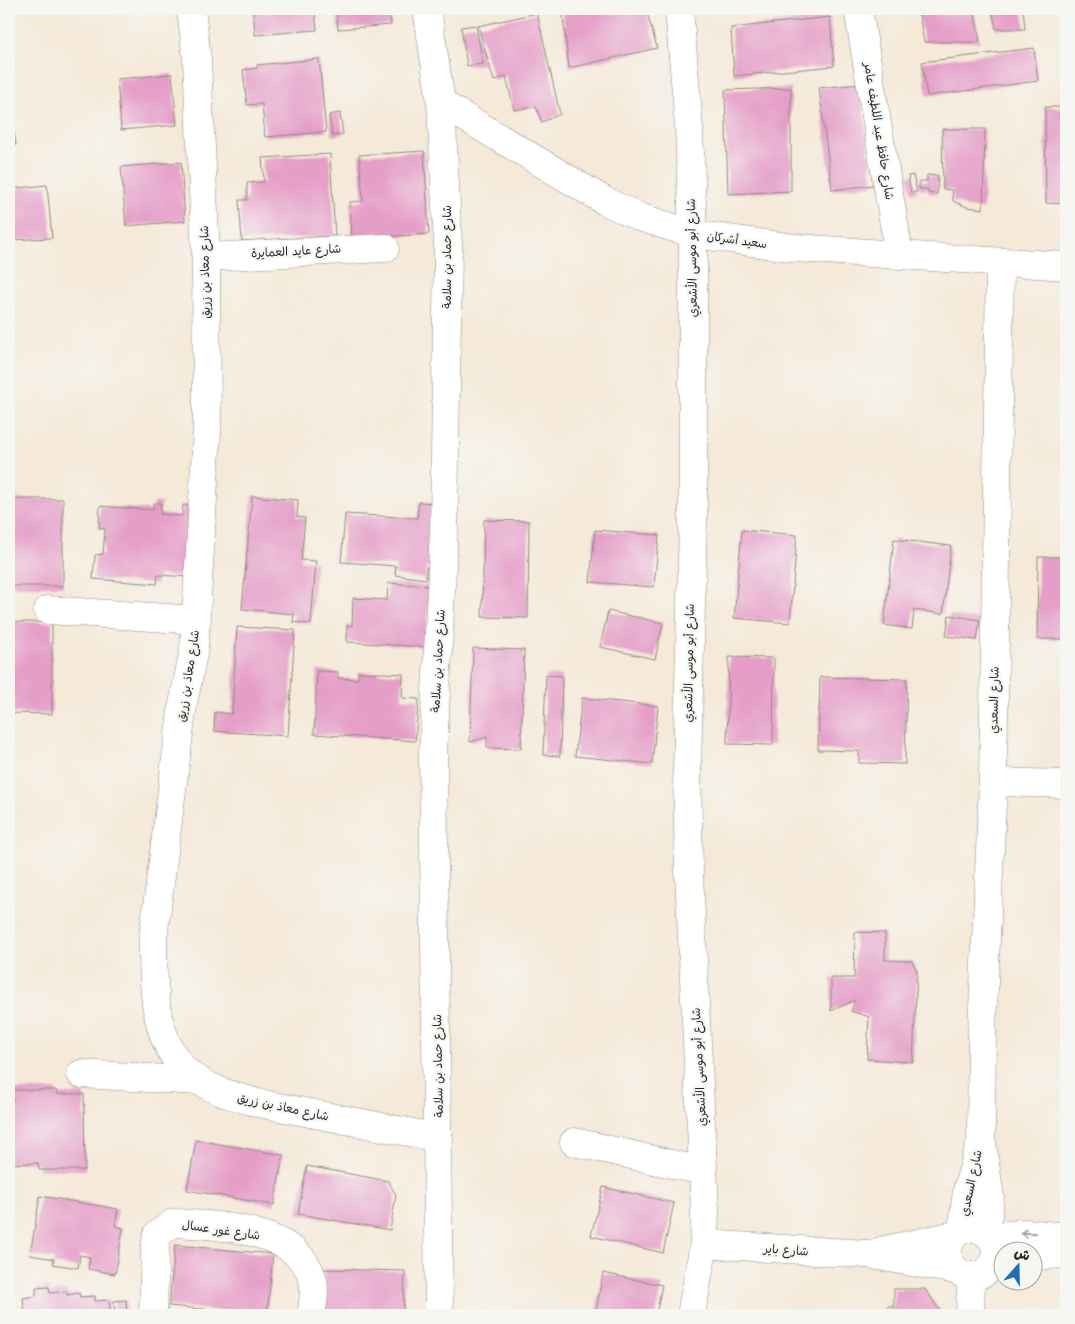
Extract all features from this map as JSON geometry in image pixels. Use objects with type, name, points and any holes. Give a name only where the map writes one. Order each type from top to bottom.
[{"type":"street","name":"شارع معاذ بن زريق","points":[[191,9],[197,60],[206,257],[207,432],[194,649],[183,704],[153,938],[153,976],[160,1023],[166,1042],[185,1070],[200,1081],[229,1095],[258,1103],[439,1138]]},
{"type":"street","name":"شارع حماد بن سلامة","points":[[427,9],[441,103],[448,246],[444,528],[434,754],[440,1315]]},
{"type":"street","name":"شارع أبو موسى الأشعري","points":[[679,9],[689,128],[693,234],[693,519],[687,771],[689,874],[705,1210],[704,1244],[691,1315]]},
{"type":"street","name":"شارع حافظ عبد اللطيف عامر","points":[[858,9],[899,254]]},
{"type":"street","name":"سعيد أشركان","points":[[441,103],[605,201],[639,217],[693,234],[796,248],[1066,266]]},
{"type":"street","name":"شارع عايد العمايرة","points":[[206,257],[385,248]]},
{"type":"street","name":"شارع السعدي","points":[[973,1234],[967,1191],[981,1137],[982,1031],[993,782],[1000,262]]},
{"type":"street","points":[[48,610],[197,620]]},
{"type":"street","points":[[993,782],[1066,784]]},
{"type":"street","points":[[81,1074],[200,1081]]},
{"type":"street","points":[[574,1142],[703,1171]]},
{"type":"street","name":"شارع غور عسال","points":[[153,1315],[154,1247],[157,1235],[173,1223],[257,1233],[283,1242],[296,1251],[313,1278],[311,1315]]},
{"type":"street","name":"شارع باير","points":[[867,1254],[973,1234],[1026,1233],[1066,1237]]},
{"type":"street","points":[[970,1315],[980,1269],[996,1256],[994,1243],[973,1234],[950,1243],[948,1252],[950,1262],[980,1269]]},
{"type":"street","name":"شارع باير","points":[[704,1244],[867,1254],[980,1269]]},
{"type":"street","points":[[1042,1255],[1066,1254]]},
{"type":"building","points":[[253,9],[315,9],[317,30],[255,35]]},
{"type":"building","points":[[336,9],[390,9],[391,25],[338,29]]},
{"type":"building","points":[[562,9],[646,9],[657,48],[569,68]]},
{"type":"building","points":[[918,9],[974,9],[980,42],[924,42]]},
{"type":"building","points":[[992,9],[1023,9],[1025,29],[996,29]]},
{"type":"building","points":[[537,13],[560,114],[542,122],[536,107],[514,110],[506,76],[494,81],[478,26]]},
{"type":"building","points":[[830,17],[834,66],[734,76],[731,28]]},
{"type":"building","points":[[476,25],[483,64],[467,66],[461,27]]},
{"type":"building","points":[[1034,48],[1038,81],[927,96],[922,62]]},
{"type":"building","points":[[319,59],[326,132],[265,137],[262,104],[247,105],[243,70],[257,68],[257,65]]},
{"type":"building","points":[[172,74],[177,125],[121,130],[117,79]]},
{"type":"building","points":[[860,84],[873,185],[832,190],[819,88]]},
{"type":"building","points":[[791,88],[791,191],[728,194],[725,90]]},
{"type":"building","points":[[9,100],[16,145],[9,146]]},
{"type":"building","points":[[1045,107],[1066,107],[1066,204],[1046,203]]},
{"type":"building","points":[[340,113],[343,134],[332,136],[329,115]]},
{"type":"building","points":[[942,129],[985,129],[983,209],[967,207],[953,201],[952,190],[943,189]]},
{"type":"building","points":[[424,151],[429,234],[352,239],[350,202],[363,201],[359,155]]},
{"type":"building","points":[[330,154],[335,236],[242,241],[239,200],[247,200],[247,183],[264,182],[262,158]]},
{"type":"building","points":[[181,162],[185,221],[126,226],[121,167]]},
{"type":"building","points":[[913,175],[917,192],[911,193],[908,176]]},
{"type":"building","points":[[927,175],[938,176],[937,194],[928,193],[928,189],[919,189],[919,181],[927,181]]},
{"type":"building","points":[[47,185],[52,238],[9,240],[9,189]]},
{"type":"building","points":[[252,496],[298,500],[297,517],[305,518],[301,560],[316,561],[311,624],[293,622],[294,614],[242,609]]},
{"type":"building","points":[[9,499],[63,499],[63,586],[9,586]]},
{"type":"building","points":[[419,502],[438,503],[434,567],[426,567],[426,579],[395,575],[396,566],[341,562],[345,514],[417,518]]},
{"type":"building","points":[[154,503],[161,503],[160,514],[182,516],[183,505],[194,506],[189,577],[158,575],[157,584],[93,579],[95,555],[103,554],[105,529],[99,528],[100,506],[153,510]]},
{"type":"building","points":[[484,520],[529,521],[528,618],[482,617]]},
{"type":"building","points":[[595,530],[659,535],[654,587],[590,582]]},
{"type":"building","points":[[742,530],[797,535],[790,623],[734,618]]},
{"type":"building","points":[[894,539],[951,546],[943,614],[914,610],[912,629],[884,625]]},
{"type":"building","points":[[1038,557],[1066,557],[1066,639],[1037,639]]},
{"type":"building","points":[[388,583],[430,586],[426,647],[347,642],[347,625],[352,626],[353,598],[387,600]]},
{"type":"building","points":[[608,611],[663,623],[655,659],[600,647]]},
{"type":"building","points":[[949,615],[980,620],[977,640],[946,636]]},
{"type":"building","points":[[9,622],[52,622],[52,714],[9,713]]},
{"type":"building","points":[[237,627],[295,630],[288,736],[214,731],[215,712],[232,714]]},
{"type":"building","points":[[473,648],[524,650],[521,749],[487,748],[487,737],[470,742]]},
{"type":"building","points":[[729,657],[774,658],[773,745],[727,744]]},
{"type":"building","points":[[317,671],[338,672],[338,678],[358,679],[358,672],[403,674],[402,698],[419,699],[415,741],[314,734]]},
{"type":"building","points":[[546,675],[562,676],[560,756],[543,755]]},
{"type":"building","points":[[820,677],[907,679],[905,764],[859,763],[859,751],[818,750]]},
{"type":"building","points":[[582,698],[658,706],[652,764],[575,756]]},
{"type":"building","points":[[855,932],[885,933],[885,960],[912,961],[917,971],[913,1062],[867,1059],[869,1017],[851,1011],[855,1000],[831,1011],[831,978],[854,978]]},
{"type":"building","points":[[12,1090],[56,1090],[57,1094],[84,1094],[85,1170],[39,1170],[38,1163],[9,1164],[9,1100],[13,1100]]},
{"type":"building","points":[[196,1140],[283,1155],[274,1205],[187,1190]]},
{"type":"building","points":[[307,1166],[388,1181],[396,1195],[390,1230],[298,1214]]},
{"type":"building","points":[[603,1187],[674,1203],[663,1253],[591,1236]]},
{"type":"building","points":[[40,1196],[118,1209],[115,1226],[123,1228],[115,1274],[88,1269],[90,1257],[80,1255],[78,1268],[53,1264],[54,1259],[30,1255]]},
{"type":"building","points":[[175,1245],[273,1254],[267,1315],[169,1306]]},
{"type":"building","points":[[324,1269],[405,1271],[403,1315],[322,1315]]},
{"type":"building","points":[[603,1273],[662,1285],[656,1315],[595,1315]]},
{"type":"building","points":[[49,1287],[50,1293],[67,1291],[67,1295],[79,1293],[80,1297],[95,1296],[95,1301],[109,1300],[111,1315],[25,1315],[23,1298],[36,1296],[36,1288]]},
{"type":"building","points":[[894,1289],[925,1289],[943,1315],[888,1315],[888,1306],[894,1306]]},
{"type":"building","points":[[126,1300],[127,1315],[115,1315],[114,1301]]}]
